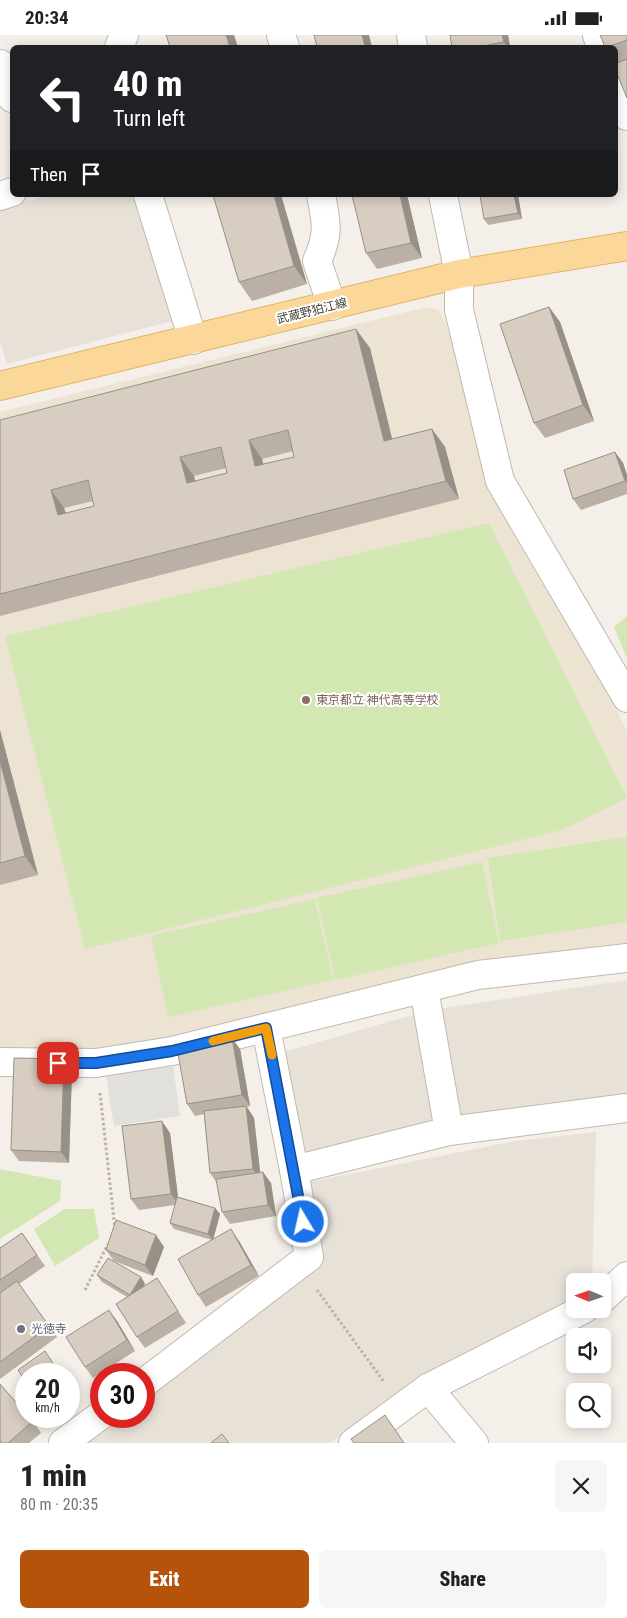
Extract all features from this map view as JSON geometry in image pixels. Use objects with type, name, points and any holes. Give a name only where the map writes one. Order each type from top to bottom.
[{"type":"main road","name":"武蔵野狛江線","points":[[1,384],[193,340],[459,275],[627,246]]},
{"type":"street","points":[[0,64],[10,92]]},
{"type":"street","points":[[618,95],[627,115]]},
{"type":"street","points":[[149,197],[193,340]]},
{"type":"street","points":[[321,197],[328,224],[326,241],[317,261],[332,306]]},
{"type":"street","points":[[443,197],[459,275],[458,310],[500,481],[627,698]]},
{"type":"street","points":[[0,1062],[96,1063],[172,1051],[478,975],[627,958]]},
{"type":"street","points":[[424,989],[449,1131]]},
{"type":"street","points":[[155,1375],[309,1257],[266,1028]]},
{"type":"street","points":[[294,1170],[449,1131],[627,1108]]},
{"type":"street","points":[[611,1291],[627,1276]]},
{"type":"street","points":[[353,1443],[428,1388],[566,1318]]},
{"type":"street","points":[[428,1388],[474,1443]]},
{"type":"street","points":[[63,1443],[90,1423]]},
{"type":"path","points":[[96,1063],[115,1230]]},
{"type":"path","points":[[85,1290],[110,1239]]},
{"type":"path","points":[[299,1265],[402,1407]]},
{"type":"shaded area","points":[[45,197],[138,197],[172,321],[7,364],[0,342],[0,208]]},
{"type":"shaded area","name":"東京都立 神代高等学校","points":[[427,307],[439,310],[447,327],[495,487],[597,670],[627,731],[627,946],[161,1045],[100,1054],[0,1052],[0,412]]},
{"type":"shaded area","points":[[627,980],[627,1100],[297,1162],[274,1055],[426,1011]]},
{"type":"shaded area","points":[[172,1058],[180,1116],[114,1126],[105,1070]]},
{"type":"shaded area","points":[[596,1132],[592,1273],[566,1273],[566,1309],[422,1377],[330,1443],[76,1443],[95,1428],[155,1428],[155,1381],[312,1260],[299,1184],[516,1141]]},
{"type":"green space","points":[[489,523],[627,798],[562,830],[85,949],[5,636]]},
{"type":"green space","points":[[627,616],[627,659],[614,627]]},
{"type":"green space","points":[[627,837],[627,922],[500,941],[488,858]]},
{"type":"green space","points":[[482,862],[499,943],[335,980],[317,898]]},
{"type":"green space","points":[[315,899],[333,980],[168,1017],[151,936]]},
{"type":"green space","points":[[0,1169],[61,1181],[60,1201],[0,1239]]},
{"type":"green space","points":[[65,1209],[94,1209],[99,1238],[55,1266],[34,1229]]},
{"type":"building","points":[[166,35],[226,35],[229,45],[169,45]]},
{"type":"building","points":[[314,35],[362,35],[364,45],[316,45]]},
{"type":"building","points":[[450,35],[502,35],[504,42],[488,45],[452,45]]},
{"type":"building","points":[[600,35],[627,35],[627,40],[613,45],[604,45]]},
{"type":"building","points":[[627,59],[627,98],[618,76],[618,63]]},
{"type":"building","points":[[214,197],[275,197],[294,266],[239,282]]},
{"type":"building","points":[[352,197],[400,197],[411,243],[366,253]]},
{"type":"building","points":[[480,197],[514,197],[518,213],[484,219]]},
{"type":"building","points":[[549,307],[583,405],[534,423],[500,324]]},
{"type":"building","points":[[356,329],[384,441],[432,429],[446,481],[0,594],[0,420]],"holes":[[[288,430],[294,457],[255,466],[249,440]],[[221,447],[227,473],[187,483],[180,457]],[[88,480],[94,506],[58,515],[51,490]]]},
{"type":"building","points":[[615,452],[625,481],[573,499],[564,470]]},
{"type":"building","points":[[0,761],[25,856],[0,863]]},
{"type":"building","points":[[232,1038],[242,1095],[187,1104],[177,1048]]},
{"type":"building","points":[[14,1058],[64,1059],[61,1152],[11,1150]]},
{"type":"building","points":[[246,1106],[253,1169],[210,1173],[204,1111]]},
{"type":"building","points":[[162,1121],[171,1194],[131,1199],[122,1126]]},
{"type":"building","points":[[263,1172],[268,1205],[222,1212],[216,1179]]},
{"type":"building","points":[[177,1197],[215,1208],[208,1234],[170,1223]]},
{"type":"building","points":[[116,1220],[156,1235],[145,1265],[106,1250]]},
{"type":"building","points":[[231,1229],[251,1265],[198,1295],[178,1259]]},
{"type":"building","points":[[22,1233],[37,1255],[0,1280],[0,1248]]},
{"type":"building","points":[[108,1258],[141,1277],[130,1295],[97,1275]]},
{"type":"building","points":[[157,1278],[178,1311],[137,1337],[116,1304]]},
{"type":"building","points":[[17,1281],[49,1326],[0,1362],[0,1293]]},
{"type":"building","points":[[109,1310],[127,1340],[85,1367],[66,1337]]},
{"type":"building","points":[[45,1351],[53,1363],[28,1363]]},
{"type":"building","points":[[0,1384],[15,1401],[15,1428],[25,1428],[8,1443],[0,1441]]},
{"type":"building","points":[[385,1415],[404,1443],[354,1443],[351,1439]]},
{"type":"building","points":[[222,1434],[229,1443],[211,1443]]},
{"type":"slow traffic","points":[[213,1041],[266,1028],[272,1055]]},
{"type":"place","name":"東京都立 神代高等学校","points":[[306,700]]},
{"type":"place","name":"光徳寺","points":[[21,1329]]},
{"type":"route","points":[[58,1063],[96,1063],[172,1051],[266,1028],[303,1222]]}]
